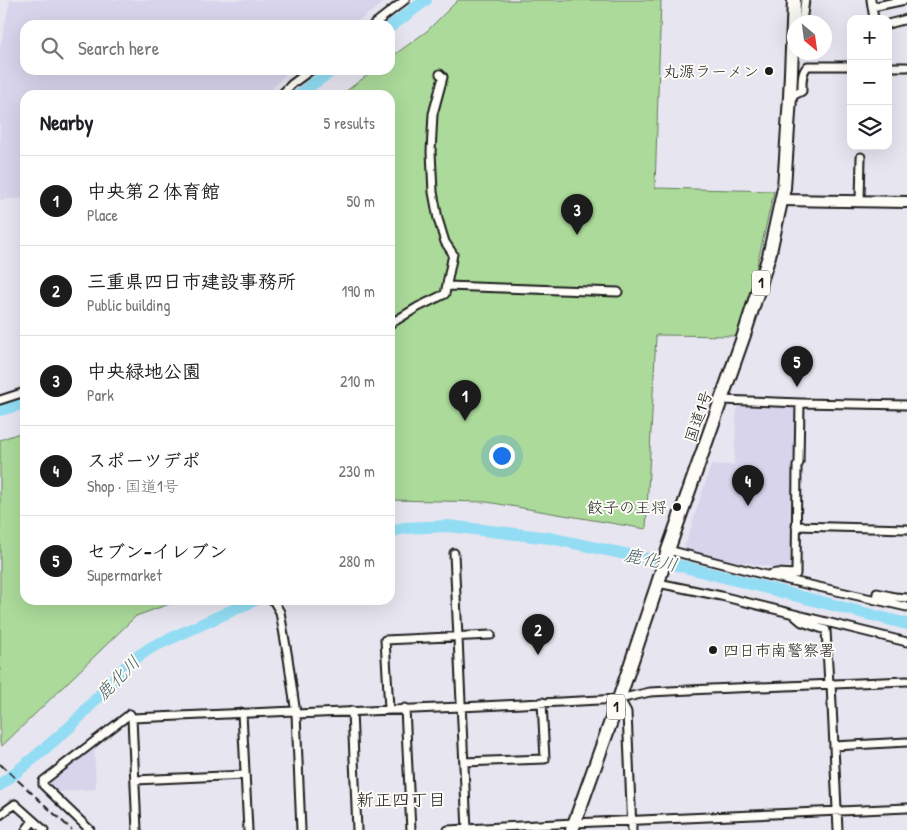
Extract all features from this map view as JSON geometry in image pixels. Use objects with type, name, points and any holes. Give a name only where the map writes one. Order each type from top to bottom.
[{"type":"highway","name":"国道1号","points":[[794,0],[794,15]]},
{"type":"highway","name":"国道1号","points":[[573,827],[619,699],[668,551],[763,278],[782,200],[792,60]]},
{"type":"street","points":[[379,20],[405,0]]},
{"type":"street","points":[[803,15],[805,0]]},
{"type":"street","points":[[871,3],[905,0]]},
{"type":"street","points":[[892,23],[907,19]]},
{"type":"street","points":[[790,97],[802,91],[803,73],[804,69],[808,66],[847,66]]},
{"type":"street","points":[[892,67],[907,67]]},
{"type":"street","points":[[395,321],[445,294],[453,254],[445,242],[433,192],[431,152],[433,114],[443,77],[440,74]]},
{"type":"street","points":[[286,90],[304,75]]},
{"type":"street","points":[[860,201],[861,157]]},
{"type":"street","points":[[782,200],[907,202]]},
{"type":"street","points":[[447,286],[618,292]]},
{"type":"street","points":[[0,400],[20,394]]},
{"type":"street","points":[[721,400],[907,405]]},
{"type":"street","points":[[766,575],[776,573],[796,574],[800,403]]},
{"type":"street","points":[[796,526],[907,529]]},
{"type":"street","points":[[668,551],[907,607]]},
{"type":"street","points":[[454,553],[467,830]]},
{"type":"street","points":[[658,583],[907,642]]},
{"type":"street","points":[[877,593],[907,598]]},
{"type":"street","points":[[275,605],[280,612],[296,712],[301,830]]},
{"type":"street","points":[[794,614],[802,622],[826,630],[838,830]]},
{"type":"street","points":[[389,709],[385,640],[491,635]]},
{"type":"street","points":[[132,718],[461,707],[619,699],[650,692],[907,682]]},
{"type":"street","points":[[619,699],[626,712],[632,830]]},
{"type":"street","points":[[464,762],[545,759],[542,702]]},
{"type":"street","points":[[405,708],[410,830]]},
{"type":"street","points":[[352,711],[357,830]]},
{"type":"street","points":[[242,713],[248,830]]},
{"type":"street","points":[[90,830],[43,785],[44,781],[130,714],[132,718],[137,830]]},
{"type":"street","points":[[834,746],[907,742]]},
{"type":"street","points":[[135,780],[245,775]]},
{"type":"street","points":[[0,815],[15,804],[44,830]]},
{"type":"street","points":[[448,830],[573,827],[632,821],[907,808]]},
{"type":"street","points":[[26,830],[34,821]]},
{"type":"shaded area","points":[[10,0],[387,0],[360,20],[20,20],[20,75],[285,75],[271,90],[20,90],[20,198],[0,200],[0,48]]},
{"type":"shaded area","points":[[737,407],[796,408],[791,566],[783,569],[683,552],[711,465],[734,465]]},
{"type":"shaded area","points":[[94,744],[96,789],[54,792],[46,784],[47,780]]},
{"type":"green space","points":[[458,0],[661,0],[655,188],[774,191],[746,313],[737,336],[656,335],[646,529],[487,502],[395,500],[395,90],[348,90],[367,75],[395,75],[395,54],[427,31]]},
{"type":"green space","points":[[20,433],[20,605],[166,605],[136,616],[2,746],[0,743],[0,440]]},
{"type":"waterway","points":[[395,23],[426,0]]},
{"type":"waterway","points":[[305,90],[326,75]]},
{"type":"waterway","points":[[0,410],[20,404]]},
{"type":"waterway","name":"鹿化川","points":[[395,531],[404,528],[448,526],[550,538],[677,565],[907,624]]},
{"type":"waterway","name":"鹿化川","points":[[0,785],[72,725],[131,661],[152,647],[244,605]]},
{"type":"railway","points":[[0,764],[72,830]]},
{"type":"place","name":"丸源ラーメン","points":[[769,71]]},
{"type":"place","name":"中央緑地公園","points":[[577,235]]},
{"type":"place","name":"セブン-イレブン","points":[[797,387]]},
{"type":"place","name":"中央第２体育館","points":[[465,421]]},
{"type":"place","name":"スポーツデポ","points":[[748,506]]},
{"type":"place","name":"餃子の王将","points":[[677,507]]},
{"type":"place","name":"四日市南警察署","points":[[713,650]]},
{"type":"place","name":"三重県四日市建設事務所","points":[[538,655]]},
{"type":"district","name":"新正四丁目","points":[[401,800]]}]
